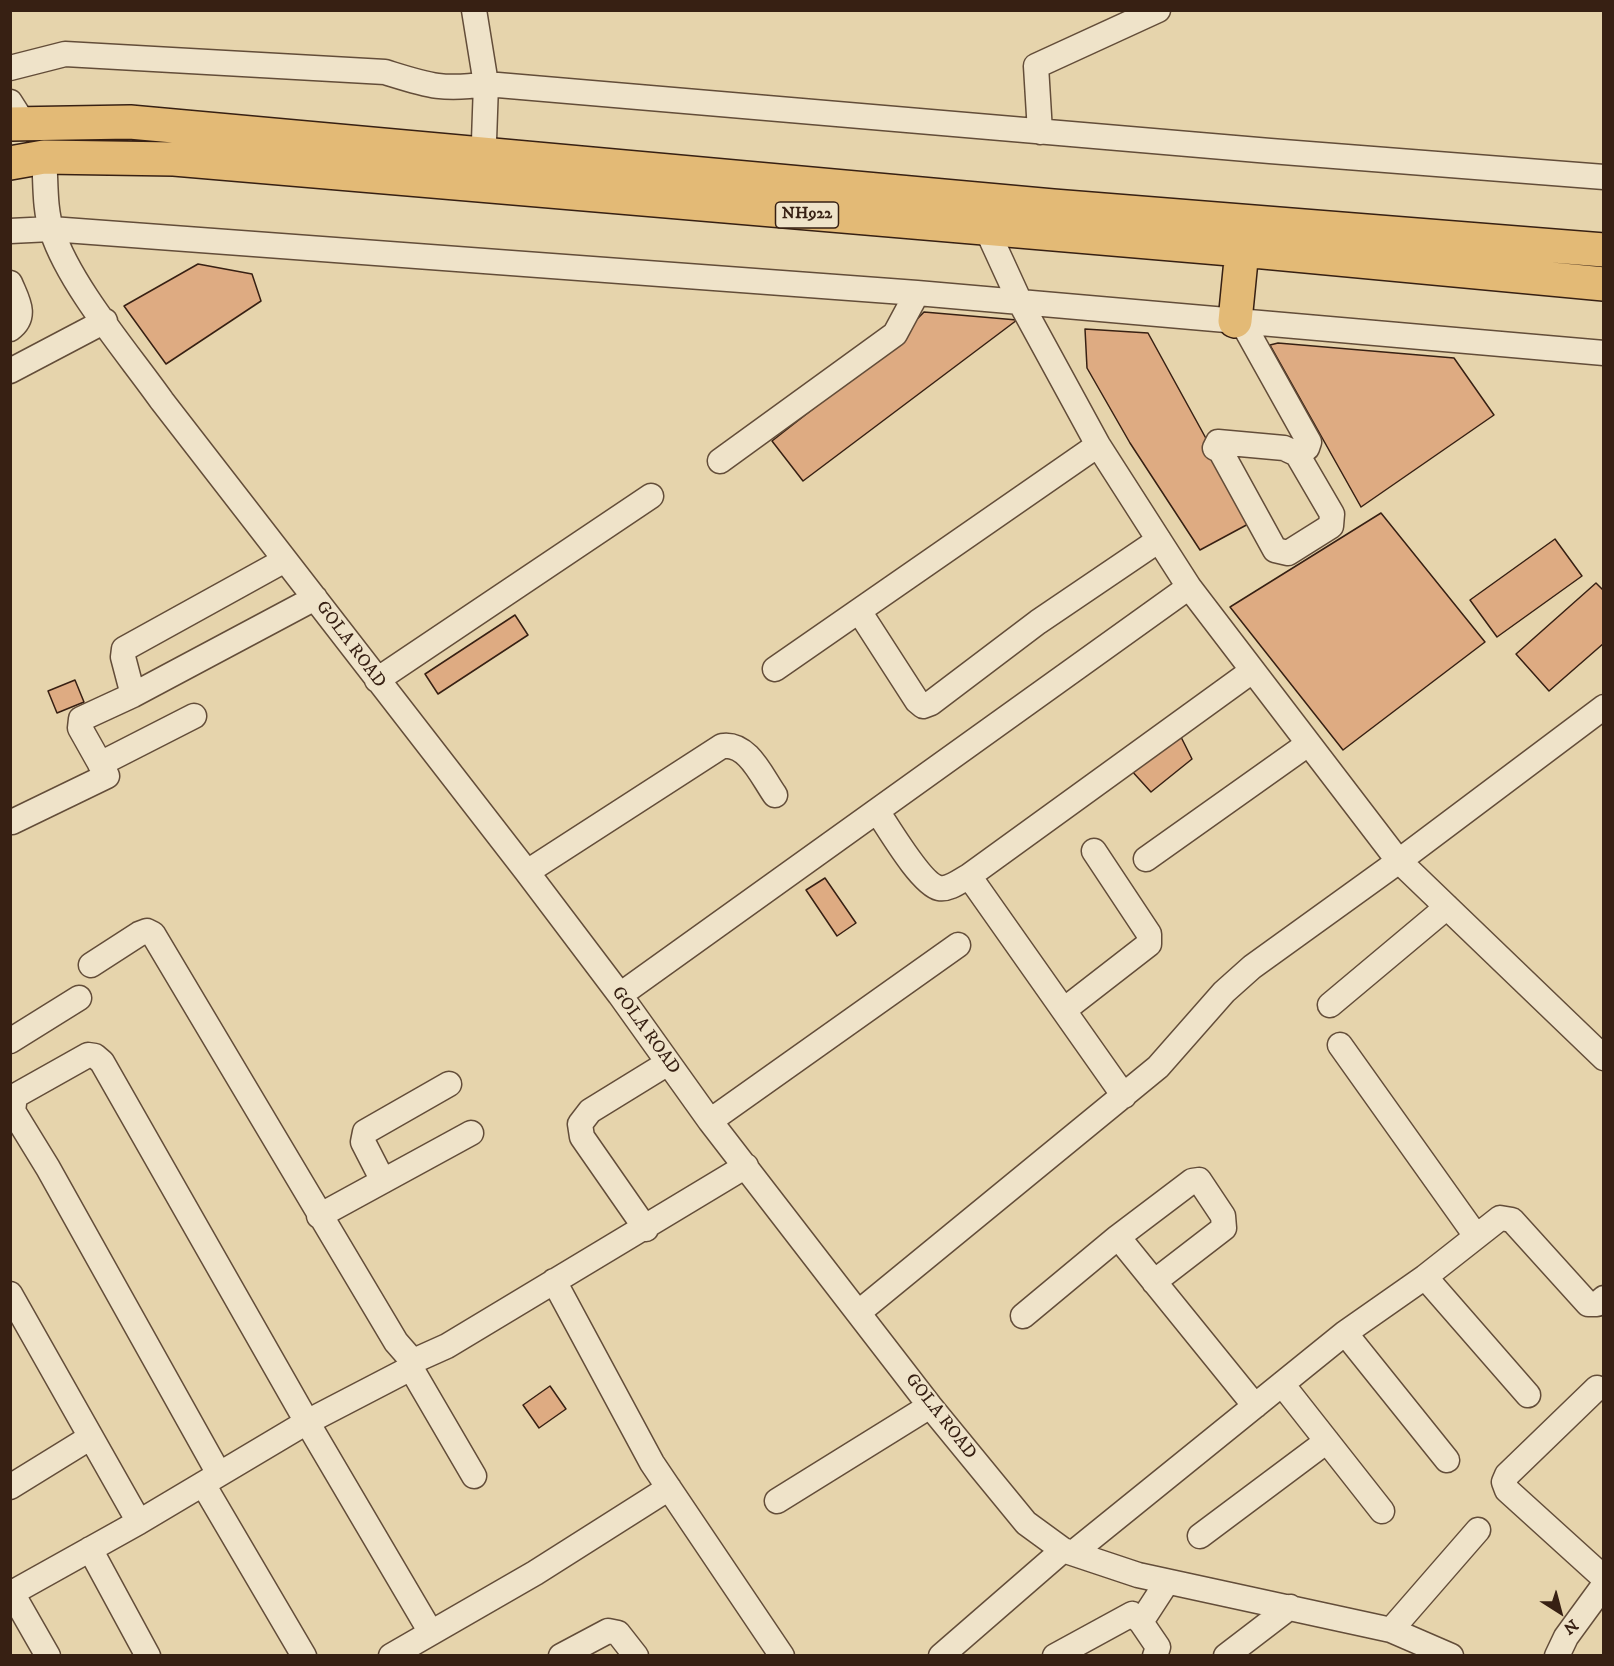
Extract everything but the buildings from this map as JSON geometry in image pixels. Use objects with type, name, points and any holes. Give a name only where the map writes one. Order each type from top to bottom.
[{"type":"highway","name":"NH922","points":[[15,117],[130,122],[485,154],[988,215],[1242,250],[1604,284]]},
{"type":"highway","name":"NH922","points":[[10,163],[44,158],[174,159],[482,187],[1604,250]]},
{"type":"highway","points":[[1239,322],[1242,250]]},
{"type":"street","points":[[1040,132],[1036,66],[1158,10]]},
{"type":"street","points":[[477,12],[486,84],[482,187]]},
{"type":"street","points":[[10,68],[65,54],[385,72],[435,88],[455,89],[486,84],[1040,132],[1604,177]]},
{"type":"street","name":"GOLA ROAD","points":[[44,158],[51,229],[73,275],[162,401],[527,872],[620,995],[710,1121],[930,1406],[1026,1523],[1068,1551],[1167,1582],[1391,1630],[1450,1656]]},
{"type":"street","points":[[988,215],[1020,302],[1098,445],[1189,587],[1399,861],[1604,1058]]},
{"type":"street","points":[[10,231],[51,229],[917,293],[1604,353]]},
{"type":"street","points":[[10,283],[21,312],[18,323],[10,329]]},
{"type":"street","points":[[720,461],[895,334],[917,293]]},
{"type":"street","points":[[10,371],[105,321]]},
{"type":"street","points":[[1239,322],[1308,442],[1307,448],[1297,454]]},
{"type":"street","points":[[1218,442],[1284,448],[1297,454],[1332,514],[1332,520],[1331,526],[1288,553],[1282,553],[1275,550],[1220,450],[1215,448],[1218,442]]},
{"type":"street","points":[[775,669],[1098,445]]},
{"type":"street","points":[[377,680],[651,496]]},
{"type":"street","points":[[859,611],[917,701],[923,706],[931,703],[1038,622],[1159,540]]},
{"type":"street","points":[[134,695],[124,649],[285,560]]},
{"type":"street","points":[[620,995],[1189,587]]},
{"type":"street","points":[[12,822],[107,776],[80,728],[81,719],[134,695],[315,598]]},
{"type":"street","points":[[877,811],[922,875],[935,887],[947,888],[969,876],[1252,671]]},
{"type":"street","points":[[100,765],[194,716]]},
{"type":"street","points":[[859,1312],[1124,1096],[1171,1054],[1210,1007],[1238,979],[1599,719]]},
{"type":"street","points":[[1146,859],[1308,744]]},
{"type":"street","points":[[527,872],[722,746],[737,746],[745,752],[775,795]]},
{"type":"street","points":[[1064,1010],[1149,944],[1149,934],[1094,851]]},
{"type":"street","points":[[969,876],[1124,1096]]},
{"type":"street","points":[[1330,1005],[1447,907]]},
{"type":"street","points":[[91,965],[139,934],[147,931],[153,934],[319,1216],[396,1342],[415,1364],[474,1476]]},
{"type":"street","points":[[710,1121],[958,945]]},
{"type":"street","points":[[10,1041],[79,998]]},
{"type":"street","points":[[1340,1045],[1476,1236]]},
{"type":"street","points":[[304,1656],[48,1168],[13,1111],[15,1096],[88,1055],[99,1058],[307,1422],[430,1631]]},
{"type":"street","points":[[646,1229],[582,1137],[580,1124],[590,1111],[668,1063]]},
{"type":"street","points":[[383,1181],[363,1142],[365,1132],[449,1084]]},
{"type":"street","points":[[319,1216],[471,1133]]},
{"type":"street","points":[[48,1656],[11,1594],[139,1522],[307,1422],[447,1346],[554,1281],[646,1229],[746,1166]]},
{"type":"street","points":[[1023,1316],[1118,1237],[1192,1181],[1199,1180],[1223,1216],[1224,1228],[1154,1282]]},
{"type":"street","points":[[941,1656],[1068,1551],[1345,1333],[1425,1276],[1500,1218],[1509,1218],[1588,1304],[1597,1304],[1604,1298]]},
{"type":"street","points":[[1118,1237],[1254,1406]]},
{"type":"street","points":[[1425,1276],[1528,1395]]},
{"type":"street","points":[[554,1281],[652,1463],[782,1656]]},
{"type":"street","points":[[10,1294],[139,1522]]},
{"type":"street","points":[[1345,1333],[1447,1460]]},
{"type":"street","points":[[1282,1384],[1382,1511]]},
{"type":"street","points":[[1597,1388],[1507,1475],[1504,1482],[1507,1490],[1604,1578]]},
{"type":"street","points":[[777,1501],[930,1406]]},
{"type":"street","points":[[10,1487],[91,1437]]},
{"type":"street","points":[[1200,1536],[1327,1441]]},
{"type":"street","points":[[391,1656],[430,1631],[535,1573],[669,1488]]},
{"type":"street","points":[[1391,1630],[1478,1530]]},
{"type":"street","points":[[90,1549],[148,1656]]},
{"type":"street","points":[[1142,1622],[1167,1582]]},
{"type":"street","points":[[1557,1656],[1566,1637],[1604,1585]]},
{"type":"street","points":[[1226,1656],[1290,1607]]},
{"type":"street","points":[[1055,1656],[1129,1615],[1134,1615],[1142,1622],[1158,1647],[1155,1656]]},
{"type":"street","points":[[561,1656],[608,1631],[618,1634],[636,1656]]}]
